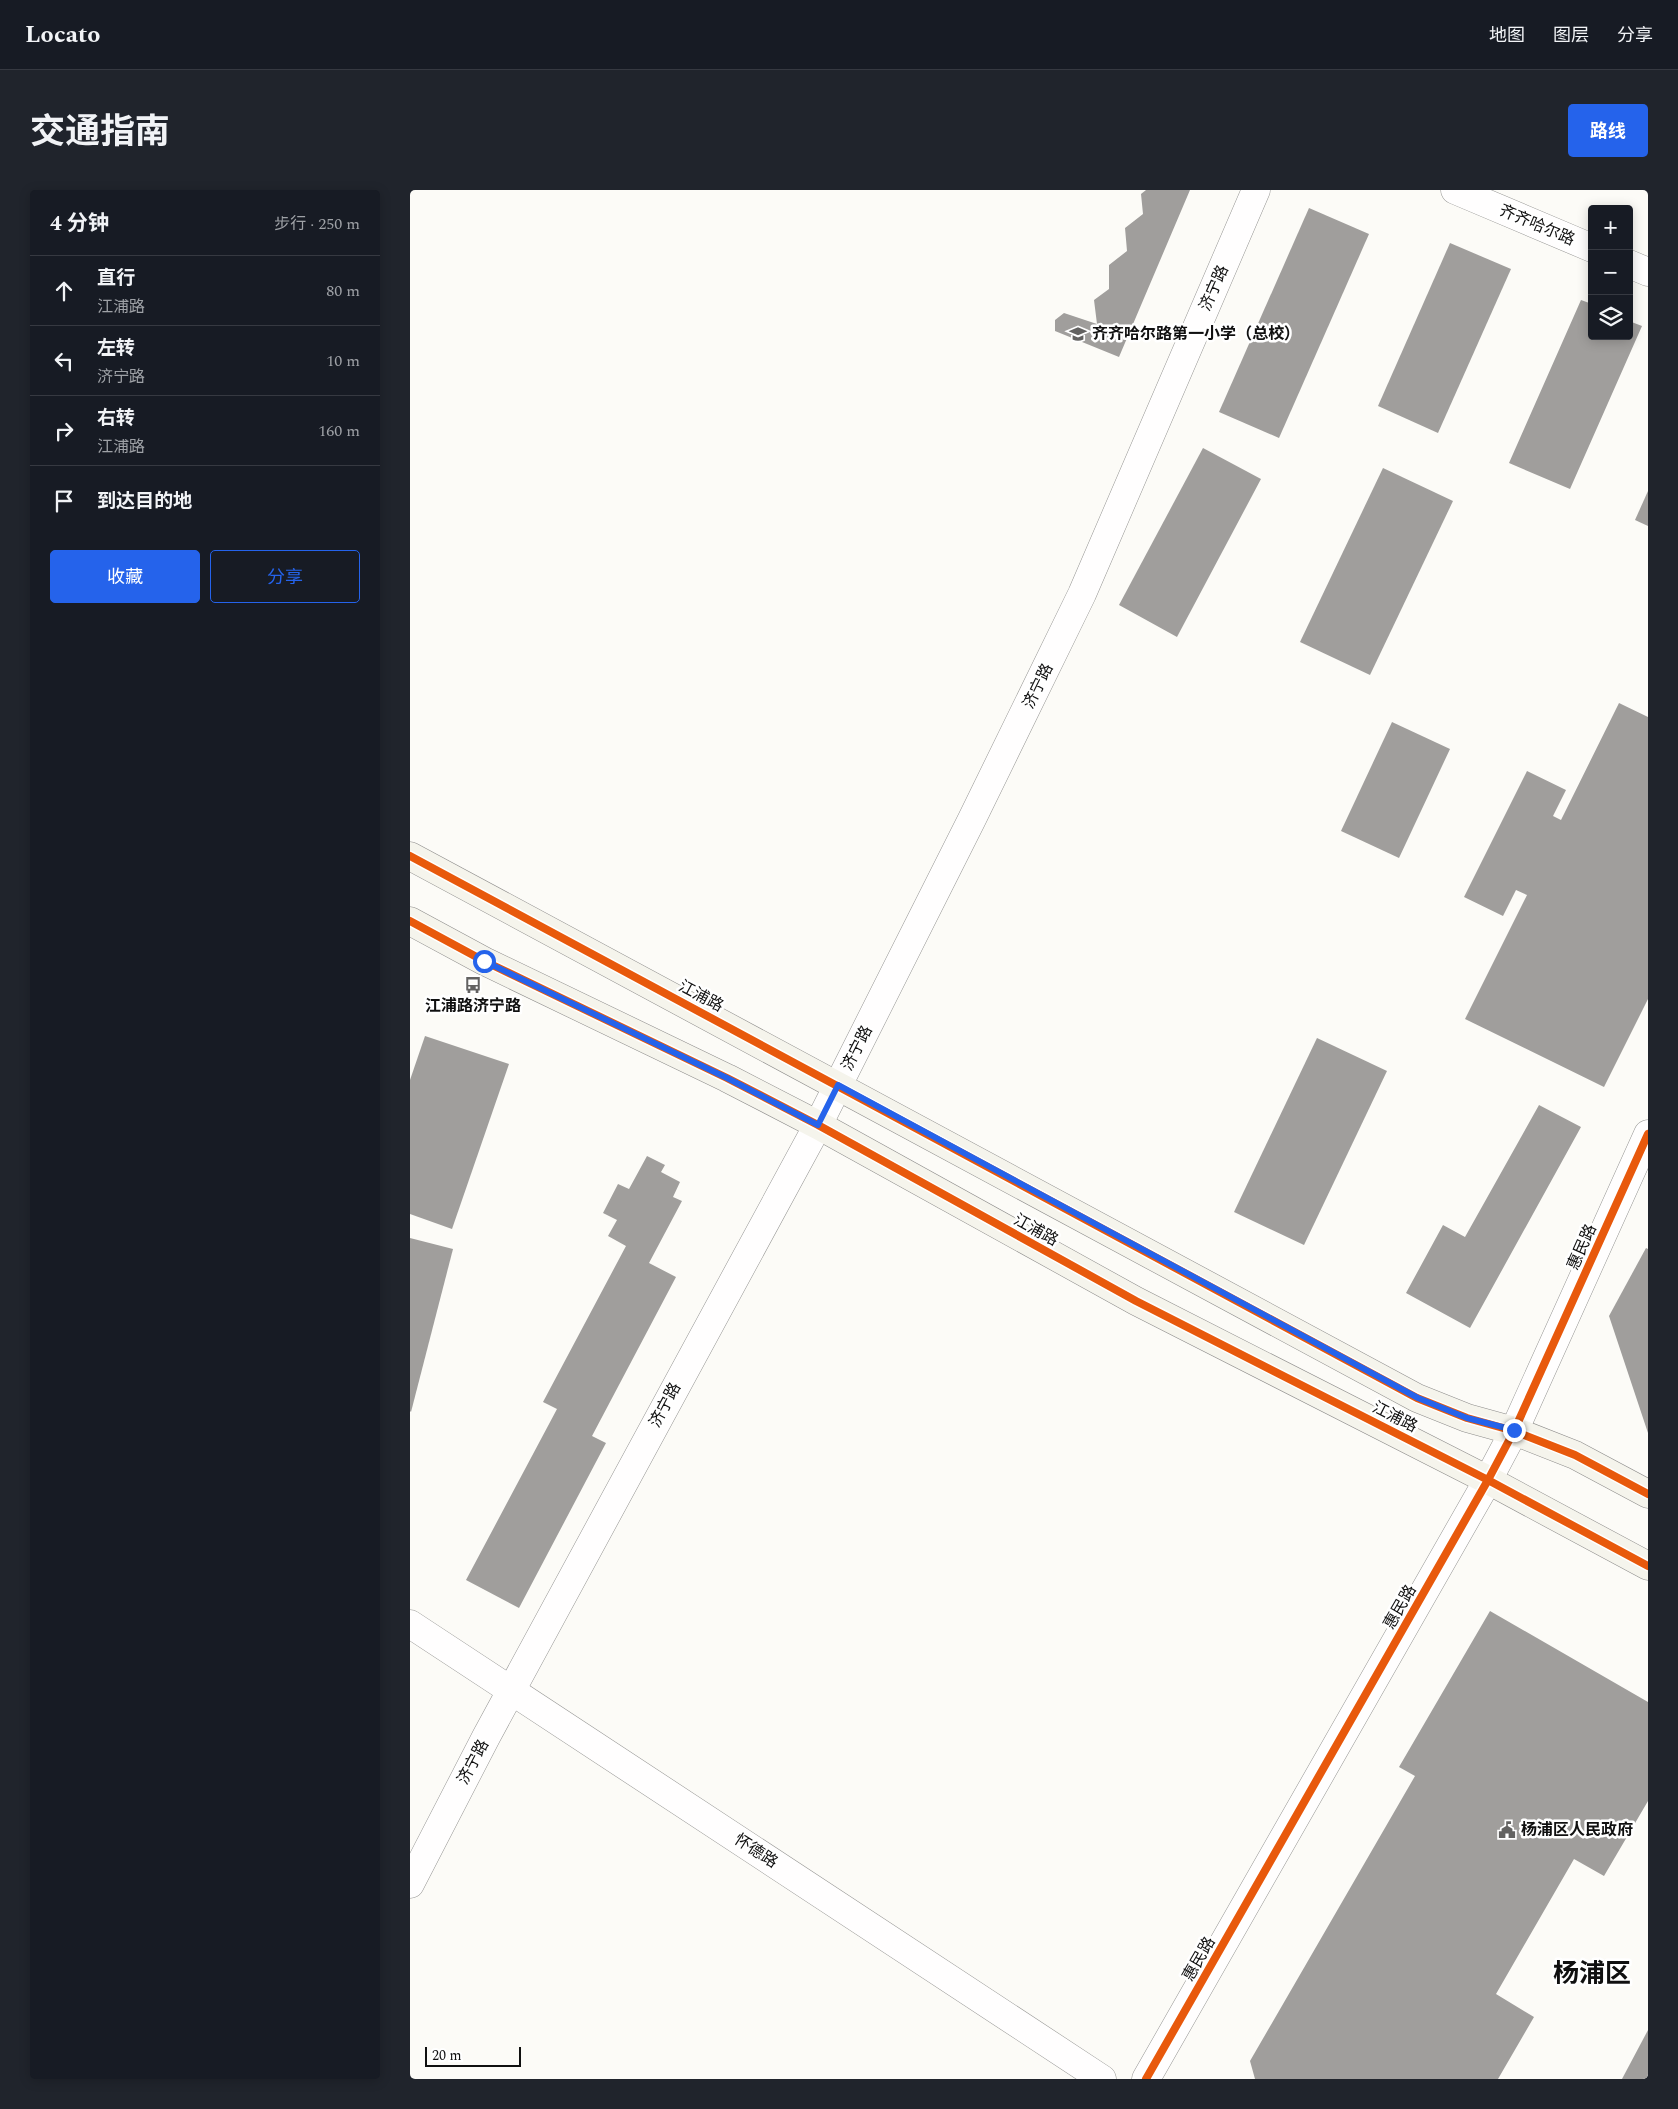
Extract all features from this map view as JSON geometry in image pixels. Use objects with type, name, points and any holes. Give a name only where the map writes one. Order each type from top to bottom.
[{"type":"main road","name":"江浦路","points":[[410,856],[1418,1398],[1467,1418],[1514,1430],[1575,1455],[1648,1494]]},
{"type":"main road","name":"江浦路","points":[[410,921],[484,961],[727,1078],[818,1125],[1136,1300],[1488,1480],[1648,1566]]},
{"type":"street","name":"济宁路","points":[[410,1884],[512,1691],[818,1125],[1022,719],[1082,594],[1256,190]]},
{"type":"street","name":"齐齐哈尔路","points":[[1454,190],[1588,246]]},
{"type":"street","points":[[1633,266],[1648,272]]},
{"type":"street","name":"惠民路","points":[[1146,2079],[1488,1480],[1514,1430],[1646,1142]]},
{"type":"street","name":"怀德路","points":[[410,1624],[1102,2079]]},
{"type":"building","points":[[1146,190],[1190,190],[1119,357],[1055,331],[1055,320],[1064,313],[1097,324],[1094,300],[1109,289],[1109,265],[1127,251],[1125,228],[1143,214],[1141,194]]},
{"type":"building","points":[[1309,208],[1369,234],[1279,438],[1219,412]]},
{"type":"building","points":[[1450,243],[1511,269],[1438,433],[1378,406]]},
{"type":"building","points":[[1581,300],[1588,303],[1588,340],[1633,340],[1633,323],[1642,326],[1570,489],[1509,463]]},
{"type":"building","points":[[1203,448],[1261,479],[1177,637],[1119,605]]},
{"type":"building","points":[[1383,468],[1453,501],[1370,675],[1300,642]]},
{"type":"building","points":[[1648,491],[1648,526],[1635,520]]},
{"type":"building","points":[[1619,703],[1648,717],[1648,999],[1604,1087],[1465,1019],[1527,895],[1516,890],[1503,916],[1464,897],[1527,771],[1566,790],[1553,816],[1561,820]]},
{"type":"building","points":[[1392,722],[1450,749],[1399,858],[1341,831]]},
{"type":"building","points":[[425,1036],[509,1064],[452,1229],[410,1214],[410,1080]]},
{"type":"building","points":[[1317,1038],[1387,1071],[1304,1245],[1234,1212]]},
{"type":"building","points":[[1539,1105],[1581,1127],[1470,1328],[1406,1293],[1443,1225],[1465,1237]]},
{"type":"building","points":[[647,1156],[665,1165],[661,1172],[680,1182],[673,1197],[682,1201],[649,1263],[676,1277],[592,1436],[606,1443],[519,1608],[466,1580],[557,1409],[543,1402],[626,1246],[608,1236],[617,1220],[603,1213],[618,1184],[629,1189]]},
{"type":"building","points":[[410,1238],[453,1249],[411,1412],[410,1411]]},
{"type":"building","points":[[1646,1248],[1648,1249],[1648,1433],[1609,1316]]},
{"type":"building","name":"杨浦区人民政府","points":[[1490,1611],[1648,1702],[1648,1801],[1604,1876],[1574,1859],[1496,1994],[1534,2017],[1498,2079],[1255,2079],[1250,2061],[1415,1776],[1399,1767]]},
{"type":"building","points":[[1648,2030],[1648,2079],[1622,2079]]},
{"type":"cycle path","points":[[410,856],[1417,1398],[1467,1418],[1514,1431],[1575,1455],[1648,1494]]},
{"type":"cycle path","points":[[410,921],[484,961],[727,1078],[818,1125],[1136,1301],[1488,1480],[1648,1566]]},
{"type":"cycle path","points":[[1146,2079],[1488,1480],[1514,1431],[1648,1134]]},
{"type":"place","name":"齐齐哈尔路第一小学（总校）","points":[[1078,334]]},
{"type":"place","name":"江浦路济宁路","points":[[473,985]]},
{"type":"place","name":"杨浦区人民政府","points":[[1507,1830]]},
{"type":"district","name":"杨浦区","points":[[1592,1974]]},
{"type":"route","points":[[484,961],[727,1078],[818,1125],[838,1085],[1418,1398],[1467,1418],[1514,1430]]}]
